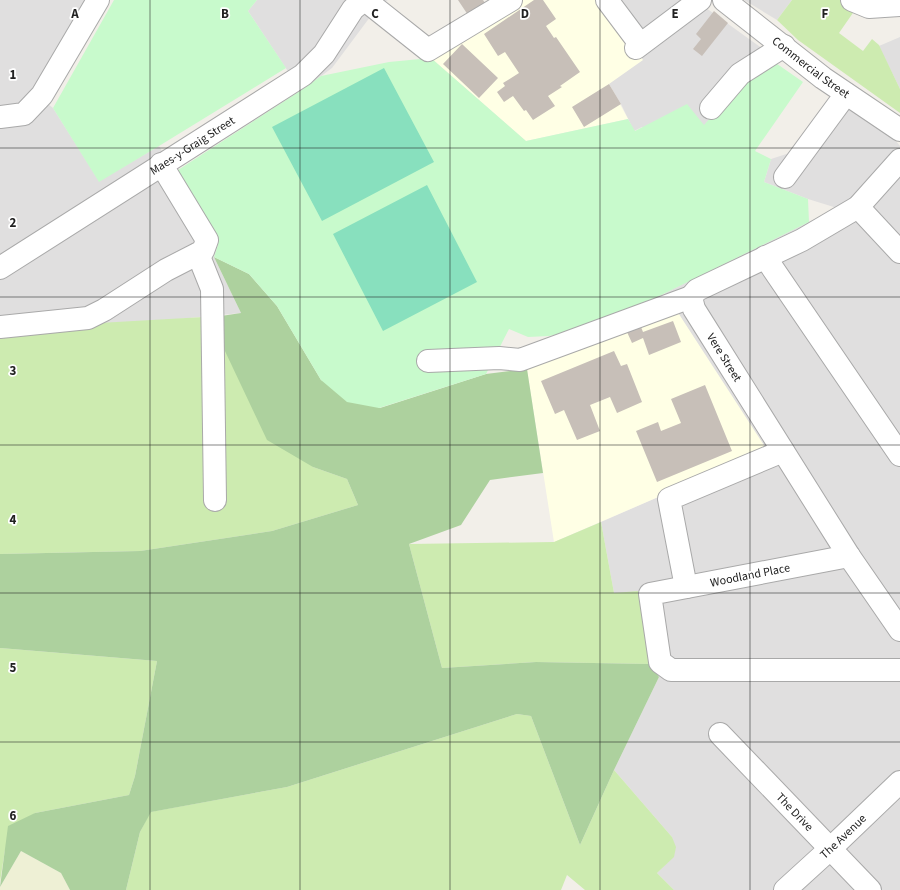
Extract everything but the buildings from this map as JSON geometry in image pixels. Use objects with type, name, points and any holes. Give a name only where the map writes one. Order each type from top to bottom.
[{"type":"street","points":[[0,117],[24,114],[42,95],[98,0]]},
{"type":"street","points":[[364,0],[428,50],[511,0]]},
{"type":"street","name":"Maes-y-Graig Street","points":[[0,268],[161,164],[303,75],[324,54],[353,9],[364,0]]},
{"type":"street","points":[[607,0],[638,46],[700,0]]},
{"type":"street","name":"Commercial Street","points":[[724,0],[823,78],[900,130]]},
{"type":"street","points":[[852,0],[869,7],[900,5]]},
{"type":"street","points":[[711,108],[740,74],[784,46]]},
{"type":"street","points":[[785,177],[846,94]]},
{"type":"street","points":[[428,361],[499,358],[520,360],[691,297],[697,290],[802,240],[858,207],[900,160]]},
{"type":"street","points":[[0,327],[88,318],[104,310],[166,270],[203,251],[207,240],[161,164]]},
{"type":"street","points":[[858,207],[900,252]]},
{"type":"street","points":[[198,254],[212,289],[215,500]]},
{"type":"street","points":[[765,257],[900,455]]},
{"type":"street","name":"Vere Street","points":[[691,297],[694,310],[850,556],[900,630]]},
{"type":"street","points":[[686,587],[670,499],[783,450]]},
{"type":"street","name":"Woodland Place","points":[[850,556],[650,594],[660,662],[671,670],[900,670]]},
{"type":"street","name":"The Drive","points":[[720,734],[870,890]]},
{"type":"street","name":"The Avenue","points":[[785,890],[830,850],[900,782]]},
{"type":"shaded area","points":[[0,0],[88,0],[33,92],[53,108],[99,181],[159,146],[218,245],[214,257],[241,313],[0,336]]},
{"type":"shaded area","points":[[257,0],[388,0],[379,5],[332,68],[301,91],[248,11]]},
{"type":"shaded area","points":[[522,0],[602,0],[643,60],[609,84],[628,119],[526,141],[431,58]]},
{"type":"shaded area","points":[[602,0],[695,0],[774,57],[748,75],[704,126],[642,127],[634,131],[621,104],[609,84]]},
{"type":"shaded area","points":[[744,0],[792,0],[777,20]]},
{"type":"shaded area","points":[[900,37],[900,89],[879,46]]},
{"type":"shaded area","points":[[845,105],[895,140],[900,146],[900,890],[674,890],[657,873],[674,856],[672,837],[614,770],[659,677],[650,664],[614,593],[601,522],[766,450],[665,293],[837,208],[808,199],[764,182],[771,159],[817,144]]},
{"type":"shaded area","points":[[675,308],[767,450],[554,542],[527,369]]},
{"type":"shaded area","points":[[21,851],[61,873],[70,890],[0,890],[0,887]]},
{"type":"green space","points":[[114,0],[257,0],[248,11],[286,68],[99,182],[53,108]]},
{"type":"green space","points":[[792,0],[844,0],[855,10],[839,33],[863,51],[872,39],[879,45],[900,89],[900,113],[798,40],[777,20]]},
{"type":"green space","points":[[431,58],[526,141],[628,119],[635,131],[687,104],[704,125],[748,75],[770,59],[803,82],[755,151],[771,159],[764,182],[808,199],[809,222],[629,311],[585,328],[549,336],[528,337],[509,329],[486,374],[379,408],[347,402],[321,380],[277,306],[249,274],[214,257],[218,245],[175,172],[321,76],[389,62]]},
{"type":"green space","points":[[384,68],[434,162],[322,221],[272,127]]},
{"type":"green space","points":[[427,185],[477,282],[383,331],[333,234]]},
{"type":"green space","points":[[214,257],[249,274],[277,306],[321,380],[380,408],[486,374],[527,369],[543,473],[490,480],[461,525],[409,544],[442,668],[536,662],[650,664],[659,677],[580,845],[531,716],[517,714],[287,787],[151,812],[140,832],[126,890],[70,890],[61,873],[21,851],[0,887],[8,826],[35,813],[129,795],[135,776],[157,661],[0,648],[0,554],[140,551],[272,531],[358,505],[347,479],[313,467],[267,440],[224,349],[221,316],[241,313]]},
{"type":"green space","points":[[221,316],[313,467],[347,479],[358,505],[272,531],[140,551],[0,554],[0,336],[99,323]]},
{"type":"green space","points":[[601,522],[614,593],[638,591],[650,664],[536,662],[442,668],[409,544],[554,542]]},
{"type":"green space","points":[[0,648],[157,661],[135,776],[129,795],[35,813],[5,850],[0,882]]},
{"type":"green space","points":[[517,714],[531,716],[580,845],[614,770],[672,837],[676,847],[674,857],[657,873],[674,890],[585,890],[567,875],[561,890],[126,890],[140,832],[150,812],[287,787]]}]
